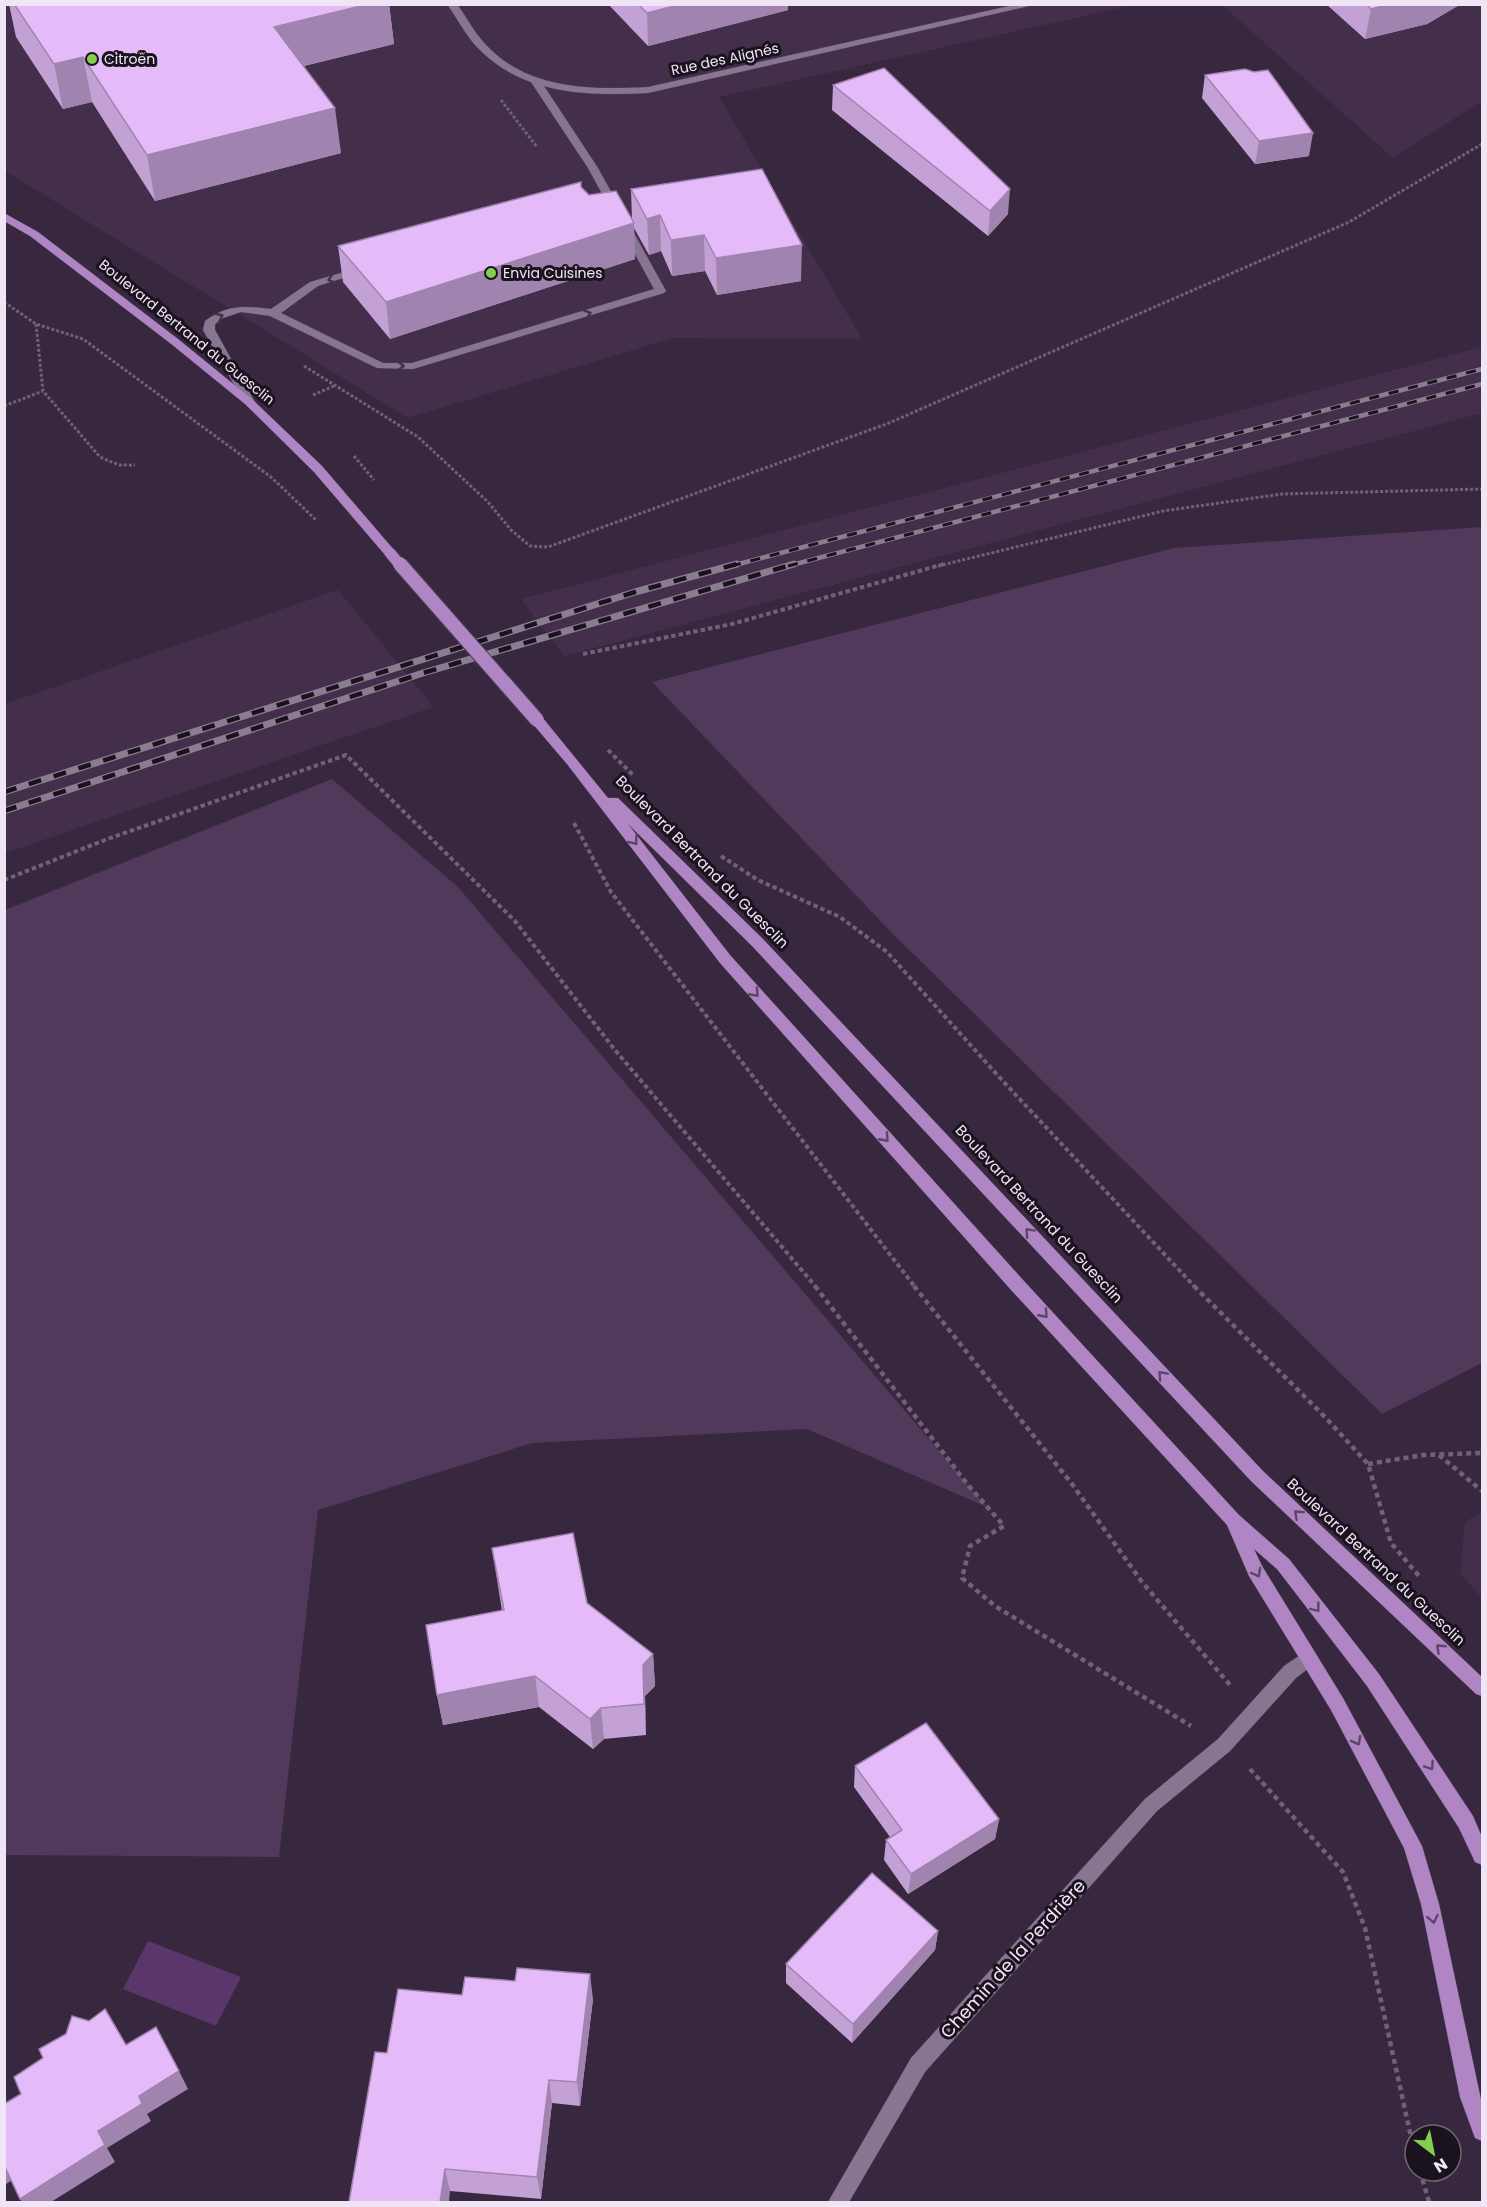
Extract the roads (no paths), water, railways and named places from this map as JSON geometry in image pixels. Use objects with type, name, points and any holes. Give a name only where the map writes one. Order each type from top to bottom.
[{"type":"main road","name":"Boulevard Bertrand du Guesclin","points":[[4,216],[34,234],[174,341],[249,402],[318,469],[572,761],[725,959],[1018,1286],[1233,1520],[1283,1564],[1373,1680],[1466,1822],[1482,1856]]},
{"type":"main road","name":"Boulevard Bertrand du Guesclin","points":[[572,761],[757,942],[1257,1476],[1482,1688]]},
{"type":"main road","name":"Boulevard Bertrand du Guesclin","points":[[1233,1520],[1255,1571],[1337,1704],[1413,1846],[1430,1904],[1470,2097],[1482,2131]]},
{"type":"street","name":"Rue des Alignés","points":[[452,4],[485,50],[519,75],[569,91],[594,93],[648,90],[1033,4]]},
{"type":"street","points":[[249,402],[209,330],[209,323],[219,316],[240,309],[273,313],[381,366],[413,366],[660,291],[605,201],[593,168],[536,82]]},
{"type":"street","points":[[273,313],[314,284],[371,267]]},
{"type":"street","name":"Chemin de la Perdrière","points":[[838,2202],[918,2065],[1151,1805],[1224,1745],[1290,1672],[1308,1658]]},
{"type":"railway","points":[[731,566],[1482,369]]},
{"type":"railway","points":[[788,566],[1482,384]]},
{"type":"railway","points":[[4,792],[635,592],[737,564]]},
{"type":"railway","points":[[4,811],[423,673],[794,564]]},
{"type":"place","name":"Citroën","points":[[92,59]]},
{"type":"place","name":"Envia Cuisines","points":[[491,273]]}]
